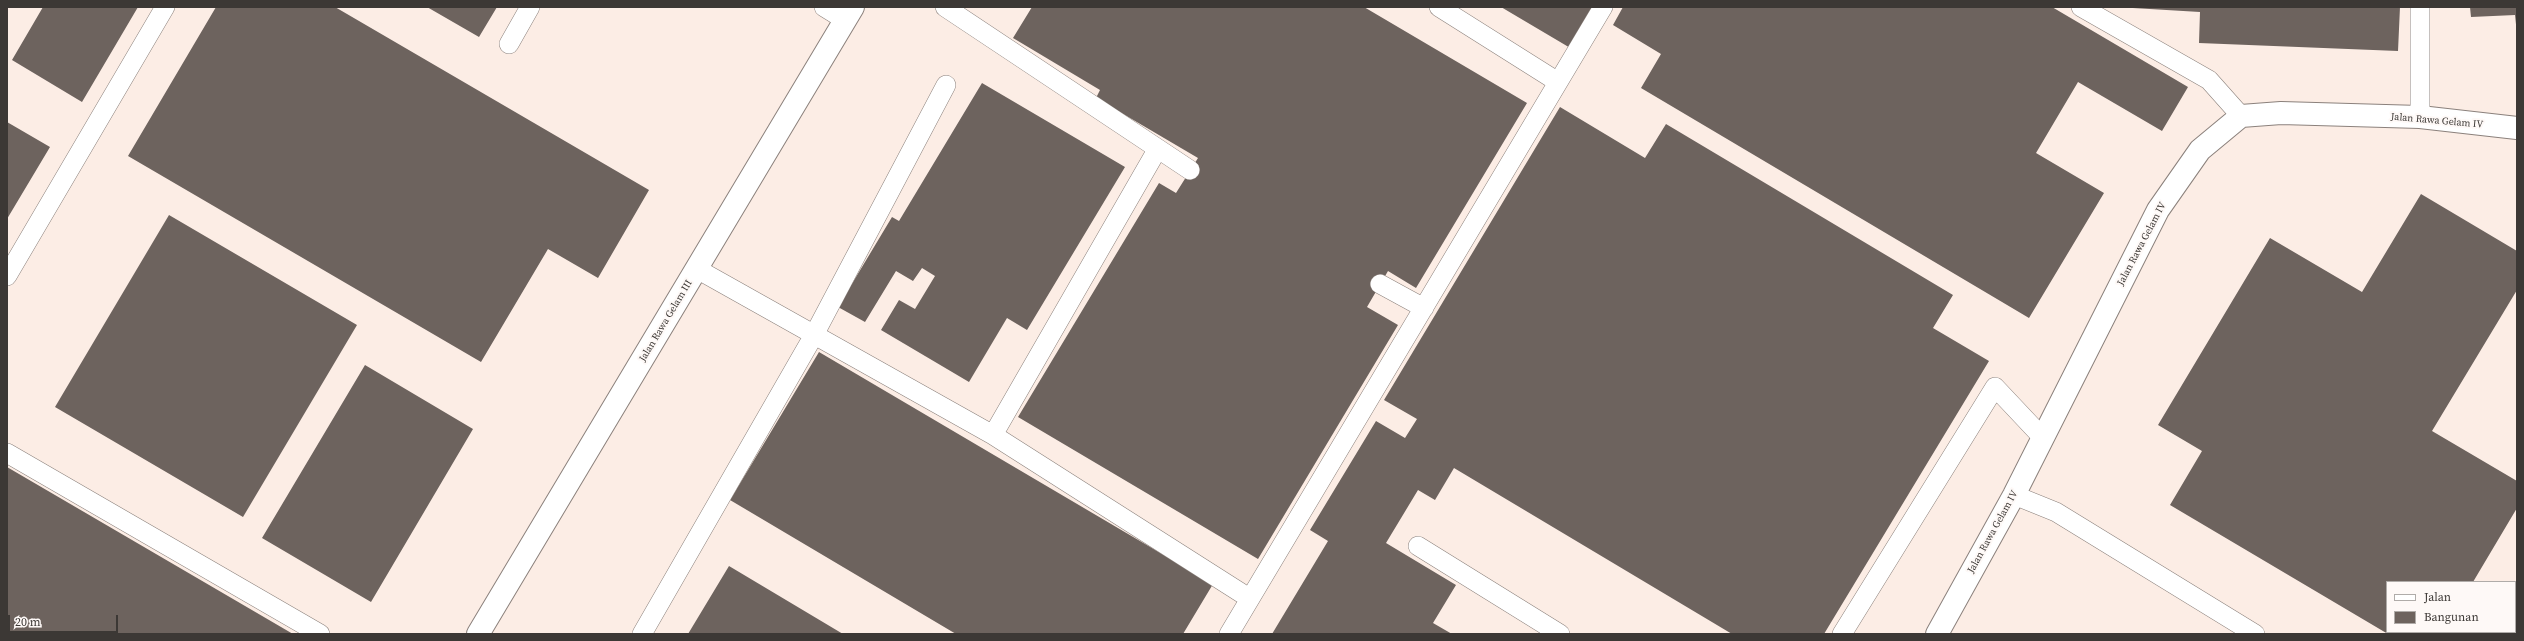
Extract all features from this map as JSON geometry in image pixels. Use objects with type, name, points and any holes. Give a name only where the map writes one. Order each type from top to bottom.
[{"type":"street","name":"Jalan Rawa Gelam III","points":[[478,634],[849,13]]},
{"type":"street","name":"Jalan Rawa Gelam IV","points":[[1937,634],[2014,495],[2158,210],[2200,150],[2241,116],[2281,113],[2420,117],[2517,128]]},
{"type":"lane","points":[[7,276],[165,7]]},
{"type":"lane","points":[[509,44],[530,7]]},
{"type":"lane","points":[[824,7],[849,13]]},
{"type":"lane","points":[[946,7],[1157,150],[1190,170]]},
{"type":"lane","points":[[1439,7],[1558,82]]},
{"type":"lane","points":[[1229,634],[1249,598],[1603,7]]},
{"type":"lane","points":[[2081,7],[2209,80],[2241,116]]},
{"type":"lane","points":[[2420,7],[2420,117]]},
{"type":"lane","points":[[642,634],[814,334],[946,85]]},
{"type":"lane","points":[[993,435],[1157,150]]},
{"type":"lane","points":[[697,269],[993,435],[1249,598]]},
{"type":"lane","points":[[1380,284],[1424,308]]},
{"type":"lane","points":[[1842,634],[1995,387],[2043,438]]},
{"type":"lane","points":[[7,453],[320,634]]},
{"type":"lane","points":[[2014,495],[2056,512],[2255,634]]},
{"type":"lane","points":[[1418,546],[1560,634]]},
{"type":"shaded area","points":[[7,7],[2517,7],[2517,634],[7,634]]},
{"type":"building","points":[[43,7],[138,7],[82,102],[12,60]]},
{"type":"building","points":[[216,7],[335,7],[649,190],[598,278],[548,249],[481,362],[128,156]]},
{"type":"building","points":[[427,7],[497,7],[479,37]]},
{"type":"building","points":[[1032,7],[1364,7],[1527,103],[1416,288],[1388,271],[1367,307],[1398,325],[1258,559],[1018,417],[1159,183],[1176,193],[1198,158],[1096,98],[1100,90],[1013,38]]},
{"type":"building","points":[[1501,7],[1597,7],[1572,49]]},
{"type":"building","points":[[1623,7],[2052,7],[2188,87],[2162,131],[2078,82],[2036,153],[2104,193],[2029,318],[1641,88],[1661,54],[1613,25]]},
{"type":"building","points":[[2116,7],[2400,7],[2398,51],[2199,43],[2200,12]]},
{"type":"building","points":[[2470,7],[2517,7],[2517,34],[2515,15],[2471,17]]},
{"type":"building","points":[[982,83],[1125,167],[1027,330],[1007,318],[969,382],[881,330],[899,300],[915,309],[935,276],[922,268],[913,281],[896,271],[865,322],[838,307],[892,217],[899,221]]},
{"type":"building","points":[[1560,107],[1645,158],[1666,124],[1953,295],[1933,328],[1989,361],[1824,634],[1732,634],[1454,468],[1435,500],[1418,490],[1386,543],[1456,585],[1433,623],[1452,634],[1272,634],[1328,541],[1310,530],[1376,421],[1405,438],[1417,419],[1384,400]]},
{"type":"building","points":[[7,122],[50,147],[7,219]]},
{"type":"building","points":[[2421,194],[2517,251],[2517,290],[2432,431],[2517,481],[2517,508],[2474,581],[2386,581],[2386,633],[2170,505],[2202,451],[2158,425],[2270,238],[2362,292]]},
{"type":"building","points":[[169,215],[357,325],[243,517],[55,407]]},
{"type":"building","points":[[819,352],[1213,584],[1183,634],[956,634],[730,500]]},
{"type":"building","points":[[365,365],[473,429],[371,602],[262,538]]},
{"type":"building","points":[[7,467],[293,634],[7,634]]},
{"type":"building","points":[[729,566],[843,634],[688,634]]},
{"type":"building","points":[[2386,633],[2442,633],[2441,634]]}]
